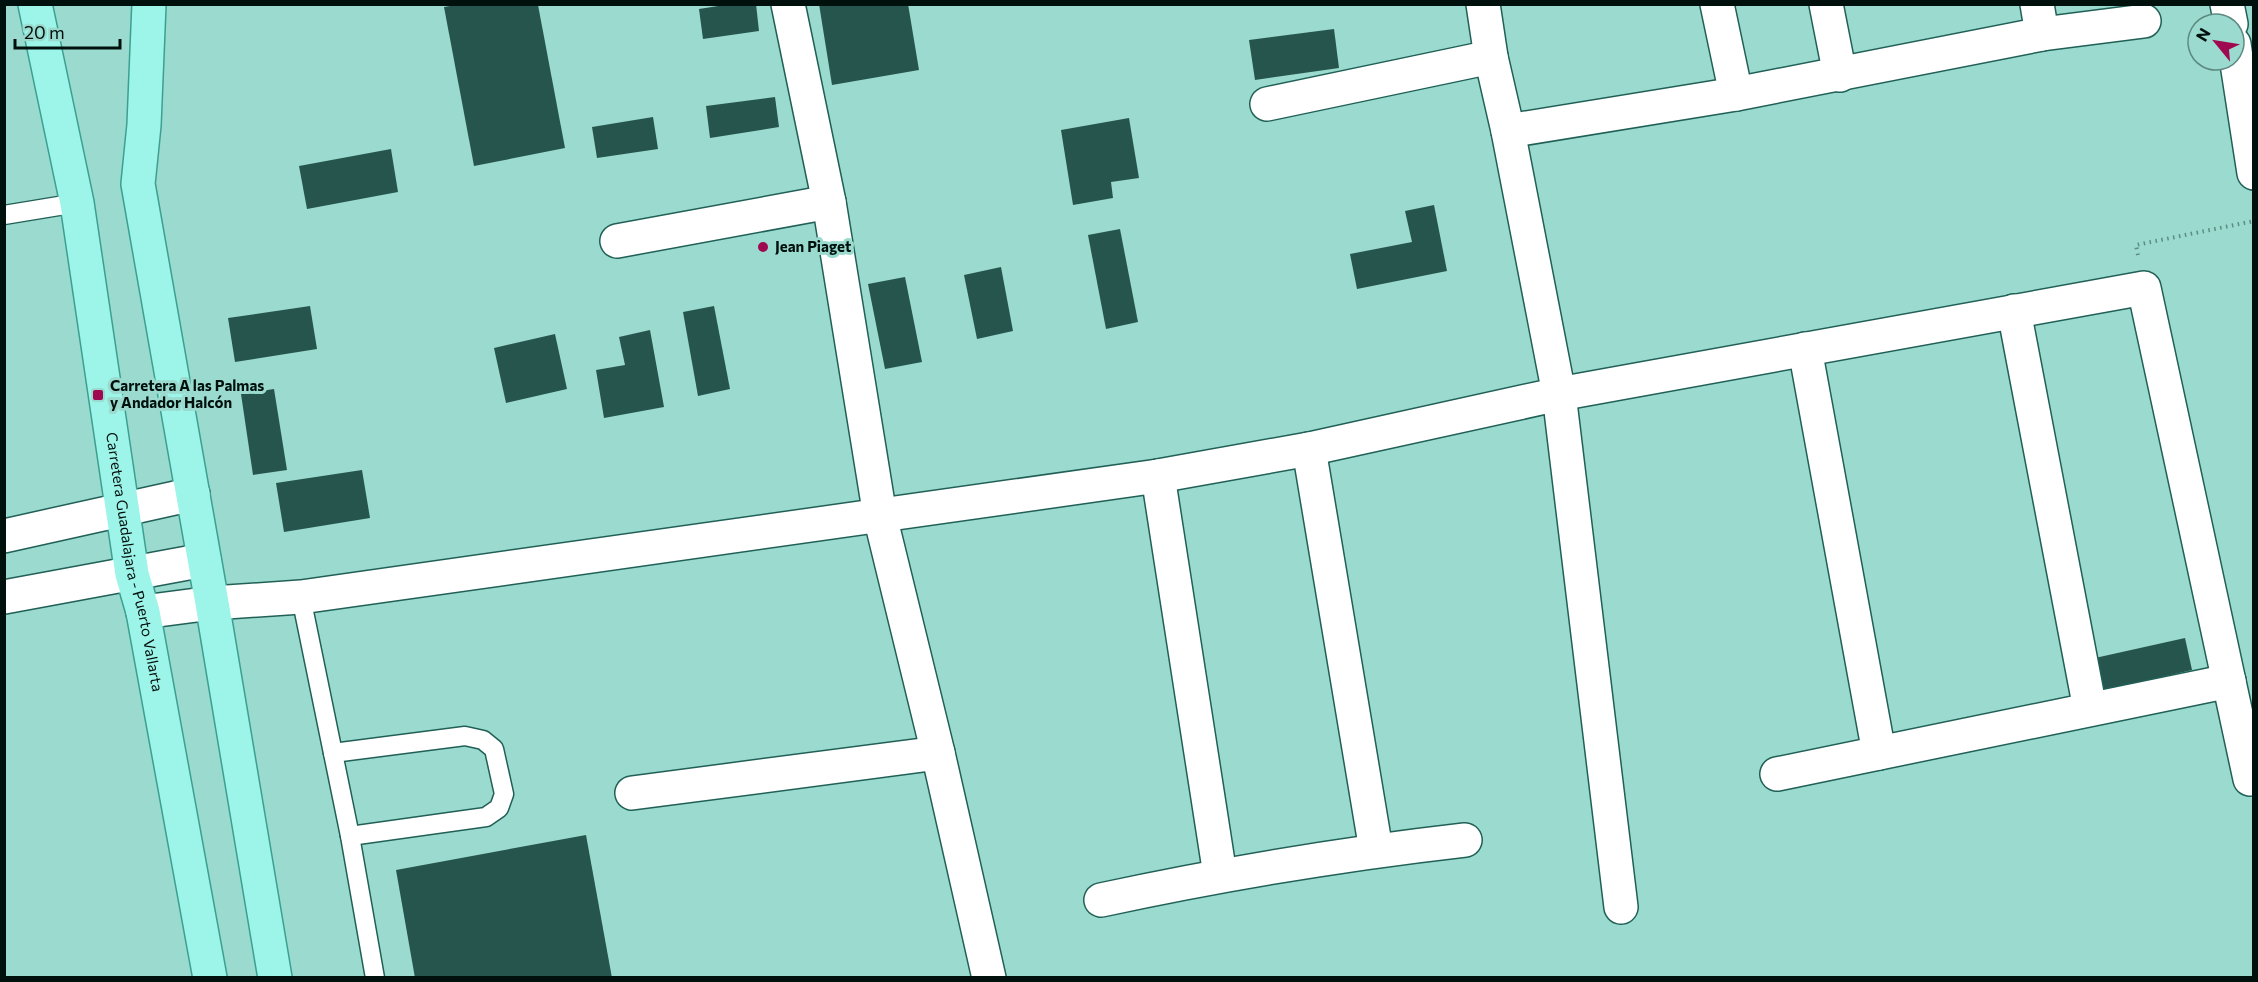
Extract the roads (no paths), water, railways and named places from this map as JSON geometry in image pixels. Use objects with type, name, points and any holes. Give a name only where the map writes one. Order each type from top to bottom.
[{"type":"main road","name":"Carretera Guadalajara - Puerto Vallarta","points":[[36,4],[77,203],[132,574],[143,612],[210,978]]},
{"type":"main road","points":[[149,4],[144,125],[138,184],[275,978]]},
{"type":"street","points":[[788,4],[829,202],[880,516],[938,753],[988,978]]},
{"type":"street","points":[[1483,4],[1491,57],[1508,131],[1559,394],[1621,907]]},
{"type":"street","points":[[1717,4],[1736,94]]},
{"type":"street","points":[[1826,4],[1840,75]]},
{"type":"street","points":[[1508,131],[1840,75],[2040,19],[2145,21]]},
{"type":"street","points":[[1266,104],[1491,57]]},
{"type":"street","points":[[2240,72],[2250,119],[2253,173]]},
{"type":"street","points":[[617,241],[829,202]]},
{"type":"street","points":[[143,612],[212,603],[301,597],[1158,476],[1309,449],[1559,394],[2144,288],[2250,779]]},
{"type":"street","points":[[2014,311],[2090,709]]},
{"type":"street","points":[[1805,349],[1879,753]]},
{"type":"street","points":[[1309,449],[1376,850]]},
{"type":"street","points":[[1158,476],[1220,875]]},
{"type":"street","points":[[4,536],[193,494]]},
{"type":"street","points":[[4,597],[204,560]]},
{"type":"street","points":[[1777,774],[2229,681]]},
{"type":"street","points":[[632,794],[938,753]]},
{"type":"street","points":[[1101,900],[1220,875],[1376,850],[1466,840]]},
{"type":"lane","points":[[4,215],[77,203]]},
{"type":"lane","points":[[301,597],[350,836],[375,978]]},
{"type":"lane","points":[[333,753],[465,736],[483,740],[494,749],[504,794],[499,808],[486,817],[350,836]]},
{"type":"place","name":"Jean Piaget","points":[[763,247]]},
{"type":"place","name":"Carretera A las Palmas y Andador Halcón","points":[[98,395]]}]
